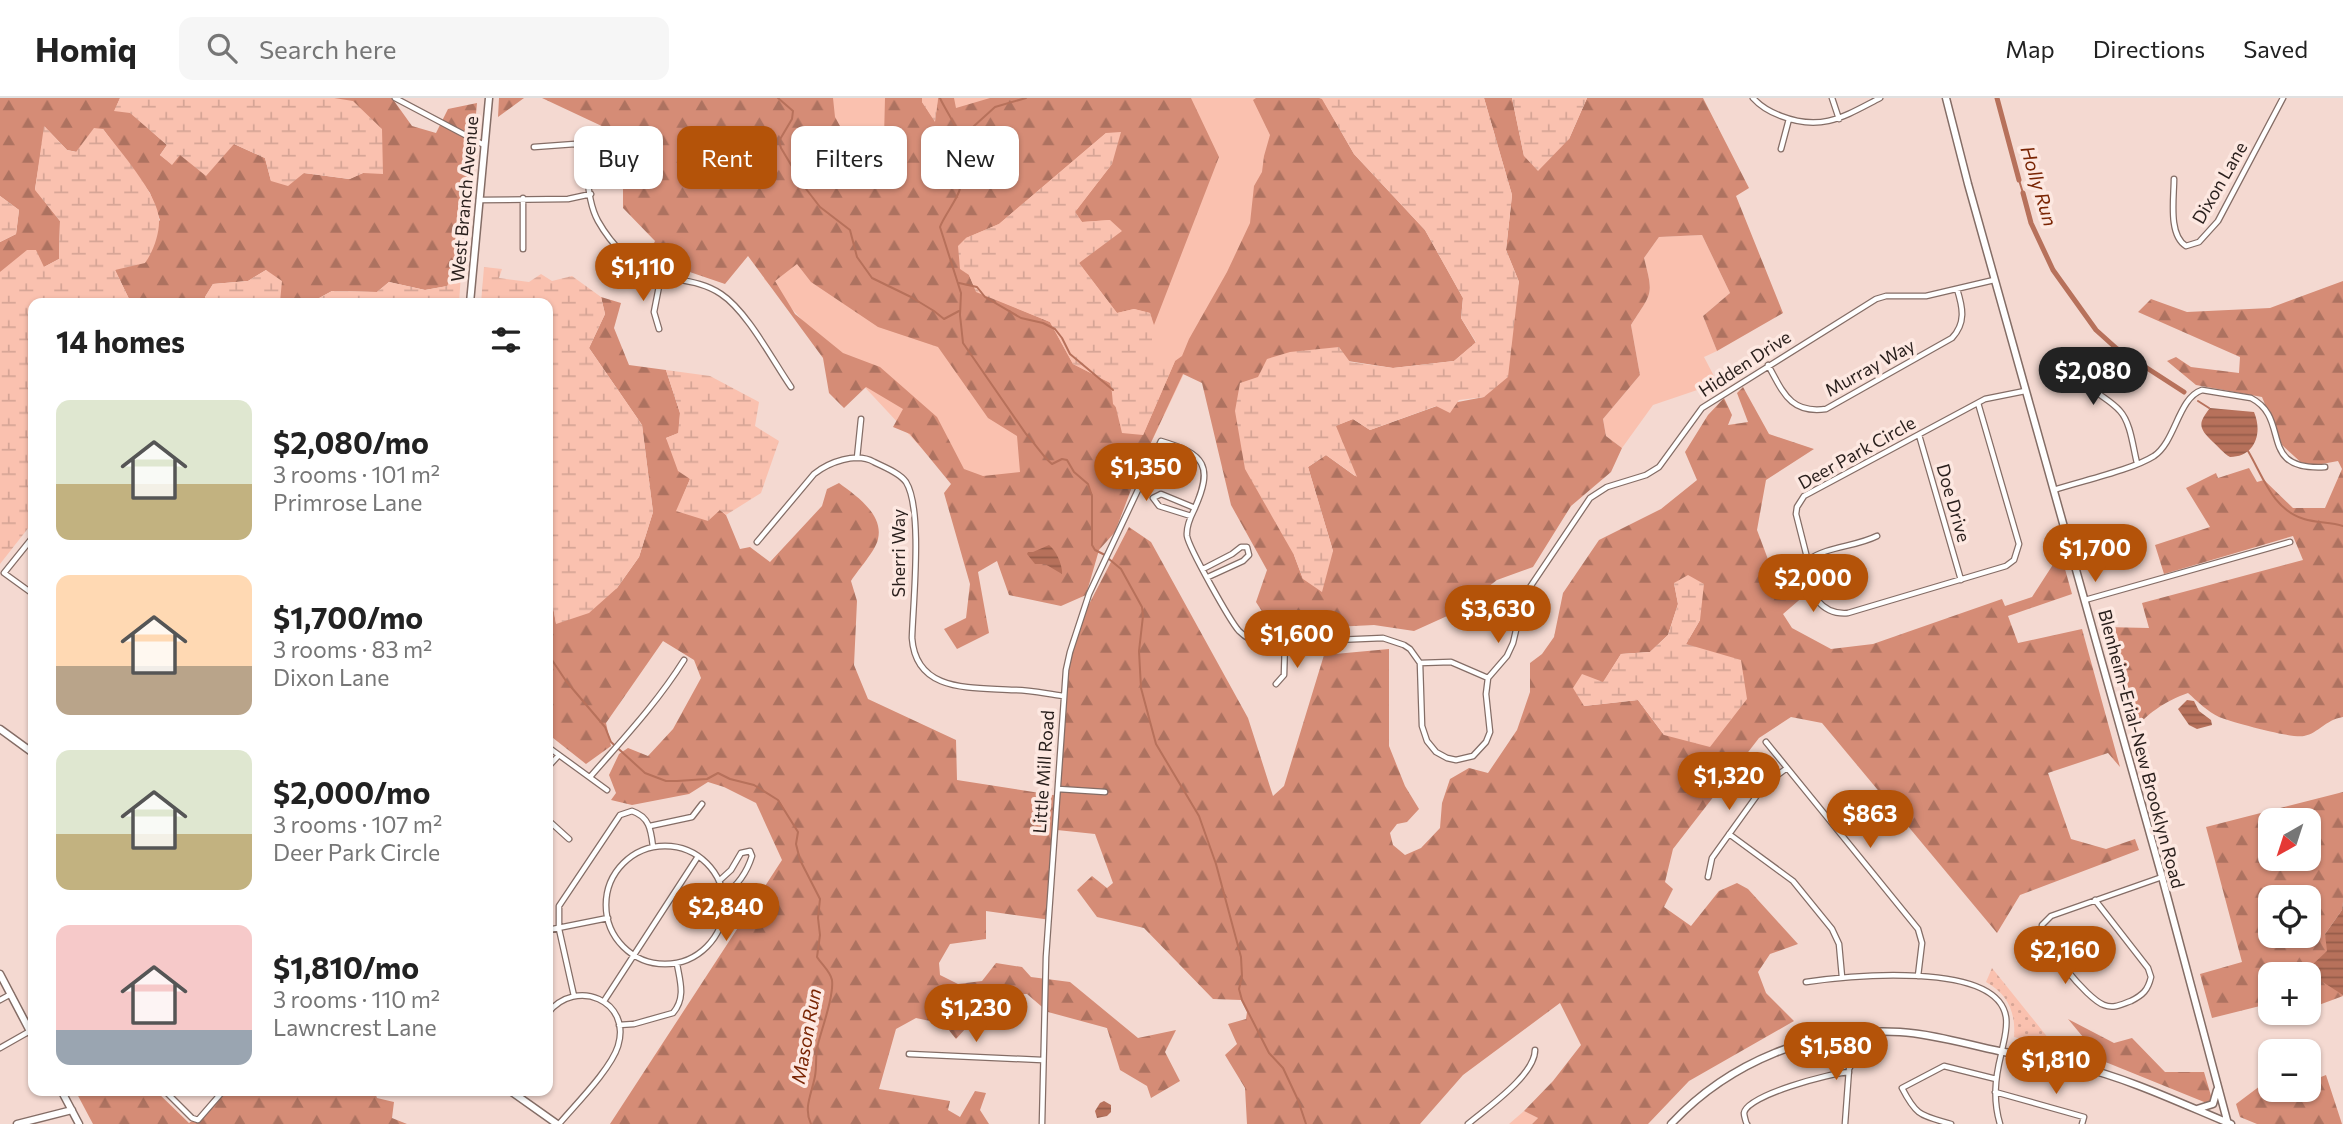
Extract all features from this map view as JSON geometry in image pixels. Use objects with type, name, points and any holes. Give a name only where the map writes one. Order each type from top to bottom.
[{"type":"main road","name":"West Branch Avenue","points":[[470,298],[488,98]]},
{"type":"main road","name":"Blenheim-Erial-New Brooklyn Road","points":[[1946,98],[1994,280],[2229,1124]]},
{"type":"main road","points":[[0,729],[28,749]]},
{"type":"main road","points":[[0,974],[28,1027]]},
{"type":"main road","points":[[1671,1124],[1702,1094],[1746,1066],[1789,1047],[1839,1035],[1900,1032],[2075,1065],[2229,1124]]},
{"type":"main road","points":[[2195,1109],[2213,1104],[2217,1092],[2216,1078]]},
{"type":"main road","points":[[64,1096],[79,1124]]},
{"type":"main road","points":[[518,1096],[558,1124]]},
{"type":"main road","points":[[19,1124],[72,1111]]},
{"type":"street","points":[[395,98],[485,146]]},
{"type":"street","points":[[1753,98],[1764,108],[1789,119],[1814,124],[1839,120],[1880,98]]},
{"type":"street","points":[[1832,98],[1839,120]]},
{"type":"street","name":"Dixon Lane","points":[[2174,179],[2177,234],[2182,244],[2195,245],[2218,221],[2283,98]]},
{"type":"street","points":[[1781,149],[1789,119]]},
{"type":"street","points":[[534,147],[575,144],[580,147],[596,216],[611,241],[646,271],[690,280],[720,293],[738,308],[791,387]]},
{"type":"street","points":[[479,200],[568,199],[591,194]]},
{"type":"street","points":[[523,198],[523,249]]},
{"type":"street","points":[[659,329],[654,312],[661,276]]},
{"type":"street","name":"Hidden Drive","points":[[1489,678],[1507,656],[1513,643],[1521,603],[1528,590],[1590,498],[1607,487],[1646,475],[1659,467],[1702,408],[1876,299],[1886,296],[1926,296],[1994,280]]},
{"type":"street","name":"Murray Way","points":[[1768,365],[1783,392],[1799,408],[1810,411],[1826,410],[1952,338],[1959,330],[1963,317],[1957,289]]},
{"type":"street","points":[[2085,352],[2081,362],[2084,379],[2092,390],[2122,412],[2137,463]]},
{"type":"street","points":[[2054,490],[2155,455],[2163,448],[2188,401],[2202,390],[2251,398],[2259,402],[2269,414],[2277,444],[2286,457],[2298,466],[2325,467]]},
{"type":"street","name":"Deer Park Circle","points":[[1978,403],[2019,544],[2014,560],[2006,566],[1961,580],[1839,614],[1825,608],[1818,601],[1796,514],[1798,504],[1804,496],[1985,399],[2025,391]]},
{"type":"street","points":[[757,542],[814,474],[825,465],[857,458],[861,419]]},
{"type":"street","name":"Doe Drive","points":[[1919,435],[1961,580]]},
{"type":"street","name":"Little Mill Road","points":[[1042,1124],[1046,957],[1066,670],[1089,594],[1161,440],[1190,451],[1202,464],[1204,485],[1195,508]]},
{"type":"street","name":"Sherri Way","points":[[857,458],[870,459],[905,481],[912,499],[916,542],[912,638],[913,649],[922,667],[933,677],[955,686],[1026,690],[1063,696]]},
{"type":"street","points":[[1191,516],[1157,505],[1153,498],[1161,494],[1195,508],[1186,533],[1229,618],[1239,632],[1255,642],[1383,638],[1410,649],[1420,663],[1423,726],[1427,741],[1436,752],[1447,758],[1457,760],[1477,754],[1486,743],[1490,732],[1486,694],[1489,678],[1451,662],[1420,663]]},
{"type":"street","points":[[1808,560],[1821,553],[1877,537]]},
{"type":"street","points":[[2085,600],[2290,542]]},
{"type":"street","points":[[28,543],[4,573],[28,590]]},
{"type":"street","points":[[1203,569],[1241,547],[1247,547],[1249,555],[1244,561],[1208,577]]},
{"type":"street","points":[[1276,684],[1284,675],[1286,642]]},
{"type":"street","points":[[590,777],[669,683],[684,660]]},
{"type":"street","points":[[1766,742],[1918,929],[1922,943],[1918,976]]},
{"type":"street","points":[[553,751],[607,790]]},
{"type":"street","points":[[553,761],[558,755]]},
{"type":"street","points":[[1708,877],[1710,862],[1729,834],[1761,790],[1787,768]]},
{"type":"street","points":[[1058,789],[1105,792]]},
{"type":"street","points":[[650,826],[692,817],[702,804]]},
{"type":"street","points":[[574,996],[559,929],[558,914],[564,896],[616,818],[627,811],[645,818],[650,826],[653,847]]},
{"type":"street","points":[[553,825],[569,839]]},
{"type":"street","points":[[1729,834],[1793,881],[1832,929],[1838,940],[1842,977]]},
{"type":"street","points":[[653,847],[684,849],[711,868],[723,894],[723,916],[718,933],[699,954],[677,964],[662,964],[633,956],[614,935],[608,918],[607,897],[612,881],[638,852],[653,847]]},
{"type":"street","points":[[719,881],[741,853],[750,851],[752,856],[744,873],[732,889],[723,894]]},
{"type":"street","points":[[604,1001],[697,858]]},
{"type":"street","points":[[2095,900],[2148,968],[2151,977],[2145,992],[2120,1005],[2105,1006],[2084,991],[2042,932],[2042,925],[2047,919],[2095,900],[2162,877]]},
{"type":"street","points":[[553,930],[608,918]]},
{"type":"street","points":[[619,1026],[634,1024],[676,1010],[682,993],[677,964]]},
{"type":"street","points":[[1806,982],[1842,977],[1918,976],[1981,987],[1995,997],[2002,1006],[2006,1020],[1995,1092],[2000,1124]]},
{"type":"street","points":[[0,1000],[11,995]]},
{"type":"street","points":[[553,1008],[558,1002],[574,996],[596,997],[604,1001],[616,1016],[619,1026],[618,1047],[610,1062],[558,1124]]},
{"type":"street","points":[[0,1048],[28,1036]]},
{"type":"street","points":[[1468,1124],[1530,1067],[1535,1050]]},
{"type":"street","points":[[909,1054],[1042,1060]]},
{"type":"street","points":[[1845,1124],[1849,1072],[1857,1055]]},
{"type":"street","points":[[1951,1124],[1916,1112],[1902,1088],[1944,1066],[1996,1079]]},
{"type":"street","points":[[1747,1124],[1745,1111],[1761,1099],[1809,1080],[1849,1072]]},
{"type":"street","points":[[1995,1092],[2084,1117],[2082,1124]]},
{"type":"street","points":[[170,1096],[192,1118],[198,1120],[219,1096]]},
{"type":"green space","points":[[0,98],[120,98],[115,110],[130,112],[167,145],[160,155],[172,164],[179,155],[234,144],[265,158],[271,181],[304,173],[349,179],[363,173],[334,98],[392,98],[412,126],[436,133],[448,109],[477,103],[461,274],[452,276],[448,286],[425,290],[389,282],[377,292],[332,291],[319,298],[278,298],[266,270],[248,281],[213,284],[205,298],[129,298],[115,270],[160,220],[150,193],[103,129],[77,152],[67,150],[45,127],[35,189],[60,221],[59,259],[44,267],[0,272],[0,242],[16,234],[19,210],[0,196]]},
{"type":"green space","points":[[120,98],[334,98],[353,101],[382,129],[383,174],[363,173],[350,179],[304,173],[288,186],[271,181],[265,158],[234,144],[206,176],[180,155],[172,165],[160,155],[167,145],[130,113],[114,111]]},
{"type":"green space","points":[[499,98],[524,98],[498,117]]},
{"type":"green space","points":[[542,98],[833,98],[835,117],[840,126],[791,126],[791,189],[907,189],[907,126],[884,126],[885,98],[922,98],[935,121],[938,98],[954,98],[956,108],[990,98],[1191,98],[1219,157],[1154,325],[1150,313],[1134,309],[1117,313],[1079,263],[1110,220],[1082,222],[1075,212],[1112,164],[1106,133],[999,224],[966,238],[969,275],[976,291],[1050,322],[1073,364],[1111,383],[1113,404],[1143,435],[1175,361],[1182,356],[1250,223],[1254,186],[1262,172],[1270,135],[1253,100],[1322,98],[1354,154],[1425,230],[1463,298],[1461,318],[1476,343],[1454,361],[1393,368],[1290,352],[1294,555],[1303,579],[1333,551],[1308,467],[1326,455],[1355,476],[1335,426],[1353,419],[1370,430],[1437,406],[1484,397],[1519,282],[1506,250],[1512,195],[1484,98],[1512,98],[1524,156],[1569,139],[1587,98],[1703,98],[1749,188],[1736,196],[1783,313],[1717,351],[1703,316],[1730,293],[1702,235],[1659,237],[1644,258],[1649,293],[1631,325],[1640,375],[1603,419],[1606,436],[1622,448],[1611,472],[1571,506],[1533,567],[1497,580],[1456,612],[1414,631],[1374,625],[1274,630],[1256,602],[1267,570],[1231,505],[1202,383],[1183,374],[1140,466],[1115,532],[1099,550],[1086,595],[1061,606],[1009,595],[997,561],[978,572],[989,633],[957,649],[944,629],[966,618],[970,584],[944,493],[951,484],[910,434],[893,427],[903,409],[866,387],[844,408],[829,393],[823,358],[748,256],[725,284],[646,260],[655,241],[623,208],[623,189],[663,189],[663,126],[602,126]],"holes":[[[797,264],[811,282],[878,327],[938,347],[988,418],[1017,436],[1020,472],[983,476],[964,469],[937,417],[880,367],[843,353],[795,314],[775,281]]]},
{"type":"green space","points":[[820,98],[1315,98],[1140,466],[969,499],[764,279],[792,189],[907,189],[907,126],[811,126]]},
{"type":"green space","points":[[922,98],[938,98],[935,122],[922,102]]},
{"type":"green space","points":[[1319,98],[1484,98],[1512,195],[1506,250],[1519,282],[1508,377],[1484,397],[1459,400],[1450,413],[1436,406],[1370,430],[1353,419],[1336,426],[1357,477],[1326,455],[1308,467],[1333,551],[1322,592],[1303,579],[1294,555],[1245,469],[1235,411],[1240,383],[1258,377],[1267,359],[1290,352],[1339,347],[1350,362],[1393,368],[1454,361],[1476,342],[1461,318],[1463,298],[1425,230],[1354,154]]},
{"type":"green space","points":[[1512,98],[1587,98],[1569,139],[1538,171],[1524,156]]},
{"type":"green space","points":[[44,126],[67,150],[76,152],[94,128],[103,129],[146,187],[158,212],[159,227],[151,254],[145,263],[115,270],[129,298],[28,298],[28,528],[0,564],[0,272],[27,250],[36,250],[44,267],[59,259],[60,221],[35,190]]},
{"type":"green space","points":[[1121,132],[1112,164],[1075,212],[1082,222],[1110,220],[1122,231],[1079,263],[1117,313],[1134,309],[1150,313],[1155,352],[1166,363],[1175,361],[1143,435],[1122,433],[1110,383],[1073,364],[1050,322],[976,292],[969,275],[960,269],[958,246],[966,238],[999,224],[1106,133]]},
{"type":"green space","points":[[0,196],[19,210],[16,234],[0,242]]},
{"type":"green space","points":[[1702,235],[1730,293],[1703,316],[1717,351],[1704,357],[1715,378],[1709,386],[1653,405],[1622,448],[1606,436],[1603,419],[1640,375],[1631,325],[1649,293],[1644,258],[1659,237]]},
{"type":"green space","points":[[484,267],[502,269],[499,278],[529,282],[541,274],[552,281],[572,276],[601,297],[605,314],[589,348],[642,425],[653,512],[639,557],[617,588],[589,613],[556,624],[553,607],[553,298],[481,298]]},
{"type":"green space","points":[[266,270],[282,281],[280,298],[205,298],[213,284],[248,281]]},
{"type":"green space","points":[[461,274],[459,298],[319,298],[332,291],[377,292],[389,282],[425,290],[447,286],[452,276]]},
{"type":"green space","points":[[2343,281],[2343,717],[2304,736],[2287,735],[2219,717],[2188,693],[2157,709],[2132,733],[2104,627],[2149,628],[2142,603],[2303,560],[2293,536],[2164,574],[2155,545],[2210,527],[2186,488],[2216,473],[2218,478],[2249,468],[2257,482],[2264,480],[2293,508],[2325,508],[2342,469],[2338,461],[2306,467],[2282,445],[2262,397],[2196,385],[2167,361],[2176,357],[2191,367],[2239,373],[2240,357],[2138,312],[2151,299],[2187,312],[2270,308]]},
{"type":"green space","points":[[601,297],[621,303],[614,328],[629,365],[666,370],[680,413],[679,433],[666,438],[690,479],[677,511],[720,510],[726,515],[740,549],[750,547],[770,562],[822,506],[827,489],[839,483],[873,513],[879,530],[877,544],[851,581],[857,601],[854,665],[868,699],[956,740],[957,780],[1059,796],[1070,641],[1129,527],[1151,542],[1248,718],[1273,796],[1284,786],[1324,655],[1389,649],[1389,746],[1405,786],[1419,809],[1407,822],[1397,824],[1390,833],[1393,845],[1405,855],[1421,848],[1440,828],[1442,803],[1450,779],[1469,768],[1488,773],[1517,730],[1530,692],[1530,663],[1542,654],[1554,637],[1563,593],[1599,540],[1661,509],[1697,480],[1685,452],[1708,415],[1724,398],[1732,415],[1728,425],[1748,422],[1737,393],[1743,387],[1769,434],[1814,449],[1766,480],[1757,530],[1769,562],[1796,571],[1805,595],[1783,614],[1792,628],[1831,649],[1873,644],[2002,599],[2005,606],[2032,597],[2054,563],[2048,539],[2056,537],[2072,594],[2008,616],[2018,643],[2082,629],[2120,767],[2108,753],[2048,773],[2071,839],[2106,849],[2135,839],[2139,850],[2020,895],[1997,933],[1822,723],[1791,717],[1759,738],[1673,849],[1665,882],[1673,889],[1664,907],[1691,926],[1719,891],[1737,883],[1748,889],[1798,944],[1770,954],[1758,972],[1766,993],[1794,1021],[1689,1081],[1648,1124],[1532,1124],[1538,1118],[1524,1111],[1553,1081],[1581,1045],[1560,1003],[1463,1075],[1420,1124],[1247,1124],[1245,1088],[1225,1055],[1237,1044],[1228,1024],[1246,1019],[1247,1012],[1241,1000],[1213,999],[1144,928],[1097,917],[1077,890],[1092,876],[1107,888],[1113,883],[1095,834],[1057,830],[1051,920],[986,911],[986,939],[950,944],[939,963],[940,975],[958,984],[982,981],[996,963],[1022,967],[1031,977],[1070,982],[1138,1038],[1176,1030],[1165,1052],[1180,1081],[1151,1098],[1147,1086],[1120,1070],[1107,1028],[1048,1012],[1027,994],[997,994],[956,1039],[944,1024],[916,1018],[896,1029],[879,1089],[950,1101],[948,1110],[960,1117],[975,1091],[986,1093],[980,1110],[989,1124],[610,1124],[782,860],[756,803],[724,787],[708,782],[689,794],[632,805],[611,800],[616,793],[609,775],[619,754],[628,748],[648,756],[673,729],[701,678],[694,660],[663,641],[606,723],[611,746],[586,764],[553,738],[553,606],[556,623],[617,588],[639,557],[653,512],[642,425],[589,348],[605,314]],"holes":[[[1674,583],[1700,620],[1686,644],[1664,735],[1638,700],[1584,706],[1582,675],[1603,683],[1621,654],[1650,652],[1668,635],[1678,604]]]},
{"type":"green space","points":[[666,370],[710,376],[759,402],[755,426],[779,441],[761,493],[726,515],[720,510],[708,521],[676,511],[690,479],[678,471],[666,438],[678,433],[680,413]]},
{"type":"green space","points":[[1688,575],[1704,584],[1700,620],[1686,644],[1741,660],[1747,699],[1710,747],[1664,735],[1638,700],[1584,706],[1573,688],[1582,674],[1603,682],[1621,654],[1650,652],[1668,635],[1678,604],[1674,583]]},
{"type":"green space","points":[[2343,792],[2342,910],[2325,934],[2343,996],[2321,1004],[2321,962],[2258,962],[2258,1006],[2212,1018],[2200,974],[2242,962],[2206,827],[2258,814],[2258,872],[2320,872],[2321,808],[2280,808]]},
{"type":"green space","points":[[1992,968],[2057,1049],[2014,1037],[2014,1020],[2009,1005],[2000,992],[1986,982]]},
{"type":"green space","points":[[2068,1019],[2114,1043],[2132,1038],[2165,1072],[2204,1072],[2214,1106],[2103,1061]]},
{"type":"green space","points":[[2326,1075],[2342,1124],[2257,1124],[2240,1117],[2236,1104],[2258,1088],[2258,1102],[2321,1102],[2321,1077]]},
{"type":"green space","points":[[78,1096],[161,1096],[189,1123],[210,1109],[220,1096],[376,1096],[394,1102],[392,1118],[407,1124],[93,1124]]},
{"type":"green space","points":[[1524,1111],[1538,1118],[1532,1124],[1509,1124]]},
{"type":"shaded area","points":[[2210,408],[2254,412],[2257,435],[2246,453],[2230,457],[2205,433],[2201,425]]},
{"type":"shaded area","points":[[1049,545],[1058,558],[1062,574],[1045,564],[1035,564],[1027,554]]},
{"type":"shaded area","points":[[2187,700],[2194,701],[2199,711],[2211,720],[2212,725],[2197,729],[2189,725],[2178,709]]},
{"type":"shaded area","points":[[2343,902],[2343,995],[2321,981],[2321,962],[2315,962],[2327,951],[2325,934],[2342,910]]},
{"type":"shaded area","points":[[1104,1101],[1111,1105],[1111,1112],[1107,1116],[1097,1118],[1095,1111]]},
{"type":"waterway","points":[[778,98],[793,111],[792,119],[779,141],[781,148],[820,207],[850,230],[857,257],[872,278],[911,297],[944,319],[959,311]]},
{"type":"waterway","points":[[940,98],[965,149],[951,171],[960,189],[940,227],[961,293],[963,343],[1026,434],[1046,458],[1052,464],[1062,459],[1067,460],[1074,472],[1088,484],[1092,496],[1092,545],[1095,550],[1105,555]]},
{"type":"waterway","points":[[974,126],[995,107],[1026,98]]},
{"type":"waterway","name":"Holly Run","points":[[1997,98],[2019,180]]},
{"type":"waterway","name":"Holly Run","points":[[2019,180],[2023,193]]},
{"type":"waterway","name":"Holly Run","points":[[2023,193],[2031,223],[2053,270],[2096,330],[2116,348],[2184,392]]},
{"type":"waterway","points":[[959,283],[977,287],[985,297],[1021,318],[1055,329],[1070,354],[1113,390]]},
{"type":"waterway","name":"Holly Run","points":[[2198,401],[2209,408]]},
{"type":"waterway","name":"Holly Run","points":[[2248,451],[2270,491],[2284,508],[2304,519],[2343,526]]},
{"type":"waterway","points":[[1109,559],[1121,569],[1142,607],[1139,651],[1141,688],[1156,744],[1199,816],[1216,864],[1241,957],[1242,976],[1239,989],[1242,1000],[1269,1053],[1283,1068],[1306,1124]]},
{"type":"waterway","name":"Mason Run","points":[[553,662],[605,727],[611,742],[645,773],[666,781],[707,779],[718,773],[754,785],[778,800],[798,832],[796,844],[800,860],[820,899],[817,957],[832,980],[830,1003],[817,1048],[815,1076],[808,1106],[811,1124]]}]
